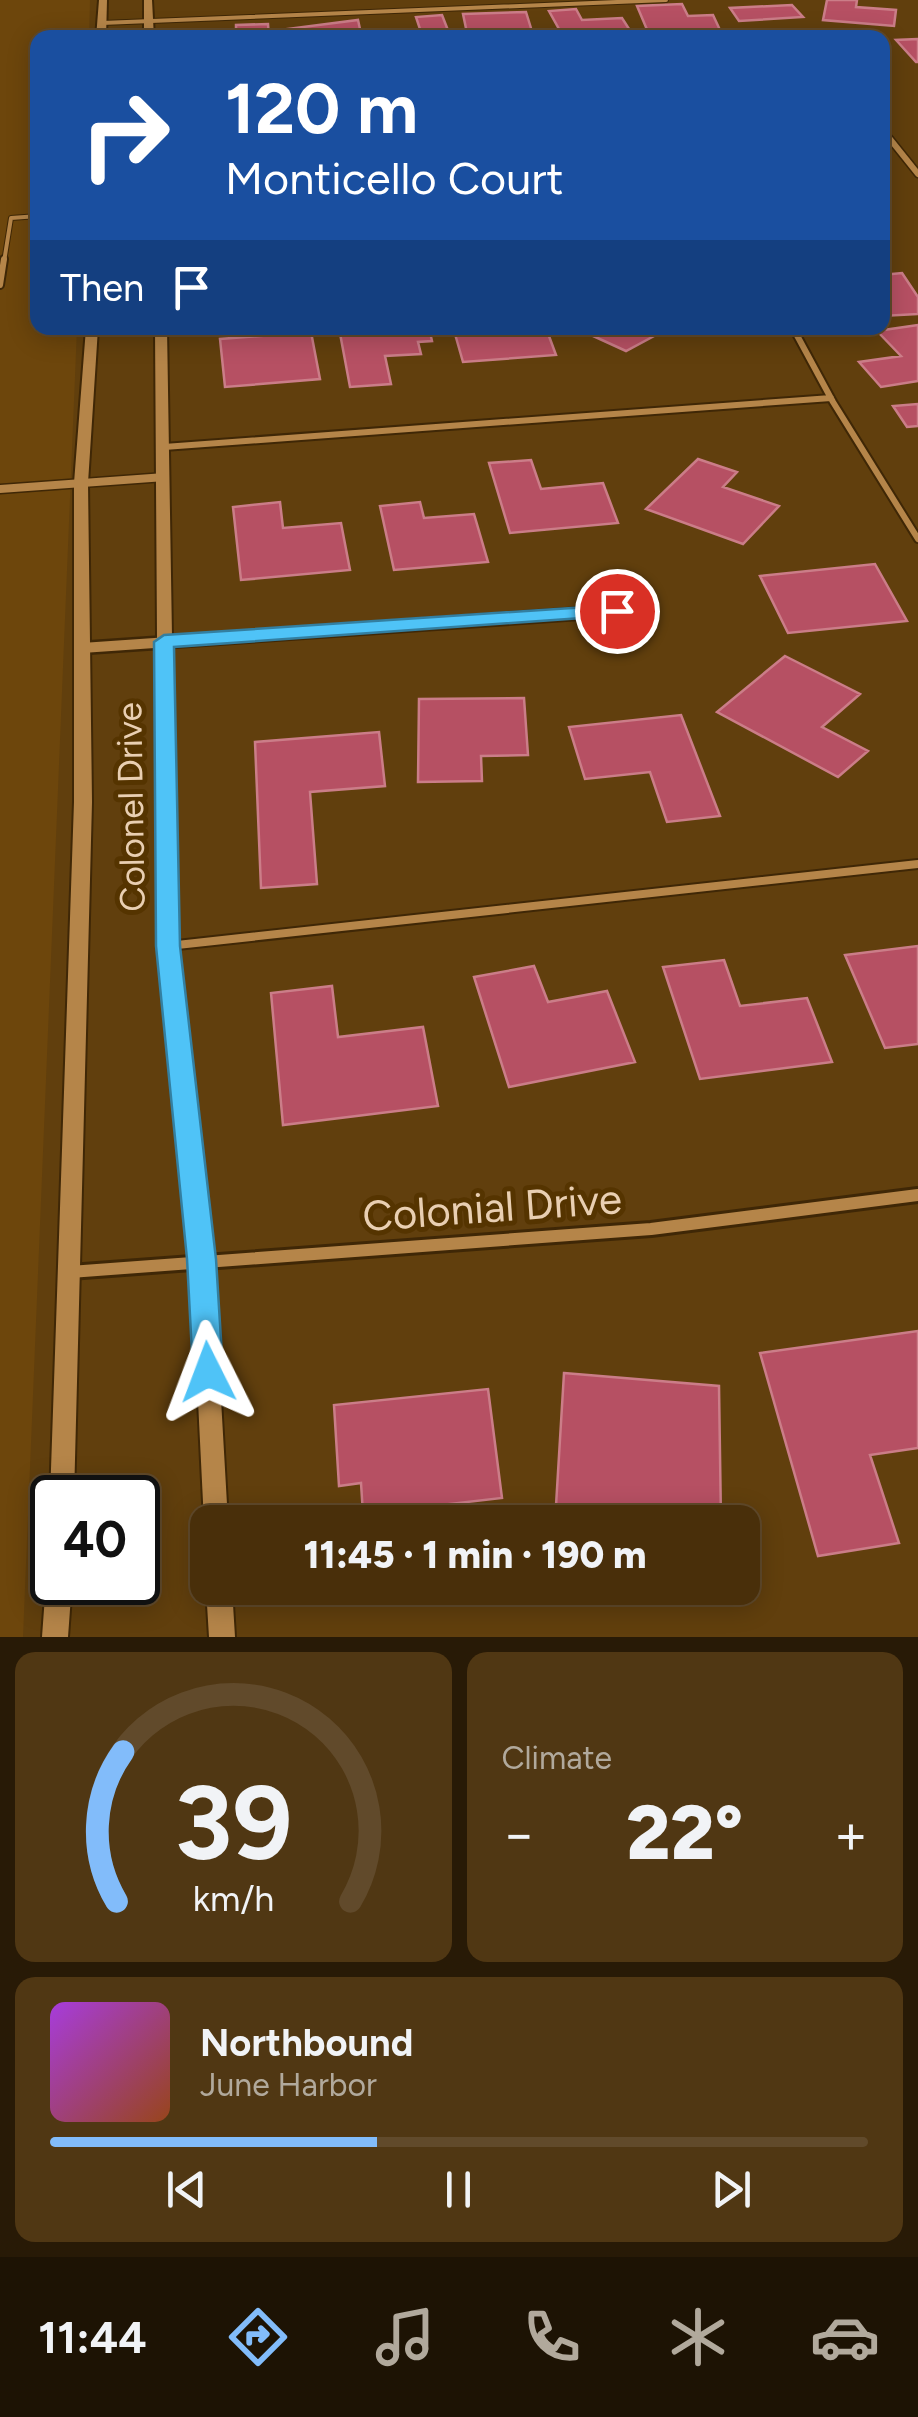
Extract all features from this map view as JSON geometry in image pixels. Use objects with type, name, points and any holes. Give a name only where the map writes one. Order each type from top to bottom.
[{"type":"street","points":[[102,30],[103,0]]},
{"type":"street","points":[[148,0],[149,30]]},
{"type":"street","points":[[890,139],[918,174]]},
{"type":"street","name":"Colonel Drive","points":[[63,1475],[83,802],[82,483],[92,335]]},
{"type":"street","name":"Colonel Drive","points":[[161,335],[168,946],[202,1259],[215,1505]]},
{"type":"street","points":[[0,489],[165,476]]},
{"type":"street","points":[[82,648],[617,611]]},
{"type":"street","name":"Colonial Drive","points":[[69,1272],[202,1259],[651,1229],[918,1195]]},
{"type":"street","points":[[56,1637],[58,1605]]},
{"type":"street","points":[[220,1605],[222,1637]]},
{"type":"lane","points":[[102,23],[666,0]]},
{"type":"lane","points":[[0,285],[11,218],[30,217]]},
{"type":"lane","points":[[797,335],[918,538]]},
{"type":"lane","points":[[164,447],[831,398]]},
{"type":"lane","points":[[168,946],[918,864]]},
{"type":"shaded area","points":[[0,0],[90,0],[89,30],[30,30],[30,335],[77,335],[23,1637],[0,1637]]},
{"type":"building","points":[[827,0],[857,0],[856,7],[896,10],[894,26],[823,20]]},
{"type":"building","points":[[682,4],[688,16],[713,15],[720,30],[647,30],[637,6]]},
{"type":"building","points":[[792,5],[803,17],[739,21],[730,8]]},
{"type":"building","points":[[576,9],[582,20],[622,18],[630,30],[560,30],[549,11]]},
{"type":"building","points":[[526,12],[532,30],[466,30],[463,14]]},
{"type":"building","points":[[442,15],[448,30],[399,30],[420,29],[416,17]]},
{"type":"building","points":[[358,20],[360,30],[287,30]]},
{"type":"building","points":[[268,24],[268,30],[236,30],[236,25]]},
{"type":"building","points":[[918,39],[918,62],[916,62],[896,40]]},
{"type":"building","points":[[902,273],[918,297],[918,314],[890,316],[890,274]]},
{"type":"building","points":[[918,325],[918,381],[881,387],[859,362],[901,356],[881,335],[890,335],[890,329]]},
{"type":"building","points":[[312,335],[320,379],[225,387],[220,339]]},
{"type":"building","points":[[340,335],[431,335],[432,341],[418,342],[421,354],[385,356],[391,384],[350,387]]},
{"type":"building","points":[[455,335],[549,335],[556,355],[463,362]]},
{"type":"building","points":[[591,335],[656,335],[626,351]]},
{"type":"building","points":[[918,404],[918,426],[907,427],[893,406]]},
{"type":"building","points":[[698,459],[737,472],[723,487],[779,506],[743,544],[646,509]]},
{"type":"building","points":[[531,460],[541,489],[603,483],[618,523],[510,533],[489,463]]},
{"type":"building","points":[[280,502],[283,528],[341,523],[350,570],[241,580],[233,507]]},
{"type":"building","points":[[420,502],[424,518],[474,514],[488,562],[394,570],[380,506]]},
{"type":"building","points":[[875,564],[907,621],[788,633],[760,576]]},
{"type":"building","points":[[785,656],[860,694],[822,727],[868,751],[838,777],[717,712]]},
{"type":"building","points":[[524,698],[528,755],[481,756],[482,781],[418,782],[419,699]]},
{"type":"building","points":[[681,715],[720,816],[667,822],[650,772],[585,779],[569,727]]},
{"type":"building","points":[[379,732],[385,786],[310,792],[317,884],[261,888],[255,742]]},
{"type":"building","points":[[918,946],[918,1044],[885,1048],[845,955]]},
{"type":"building","points":[[724,960],[740,1006],[807,998],[832,1062],[700,1079],[663,967]]},
{"type":"building","points":[[534,966],[548,1002],[607,991],[635,1062],[509,1087],[474,977]]},
{"type":"building","points":[[332,986],[338,1037],[423,1027],[438,1106],[283,1125],[271,993]]},
{"type":"building","points":[[918,1331],[918,1448],[870,1455],[899,1543],[818,1556],[760,1353]]},
{"type":"building","points":[[564,1373],[719,1386],[721,1505],[556,1505]]},
{"type":"building","points":[[488,1389],[502,1498],[441,1505],[362,1505],[361,1483],[339,1486],[334,1405]]},
{"type":"route","points":[[208,1372],[202,1259],[168,946],[164,642],[617,611]]}]
